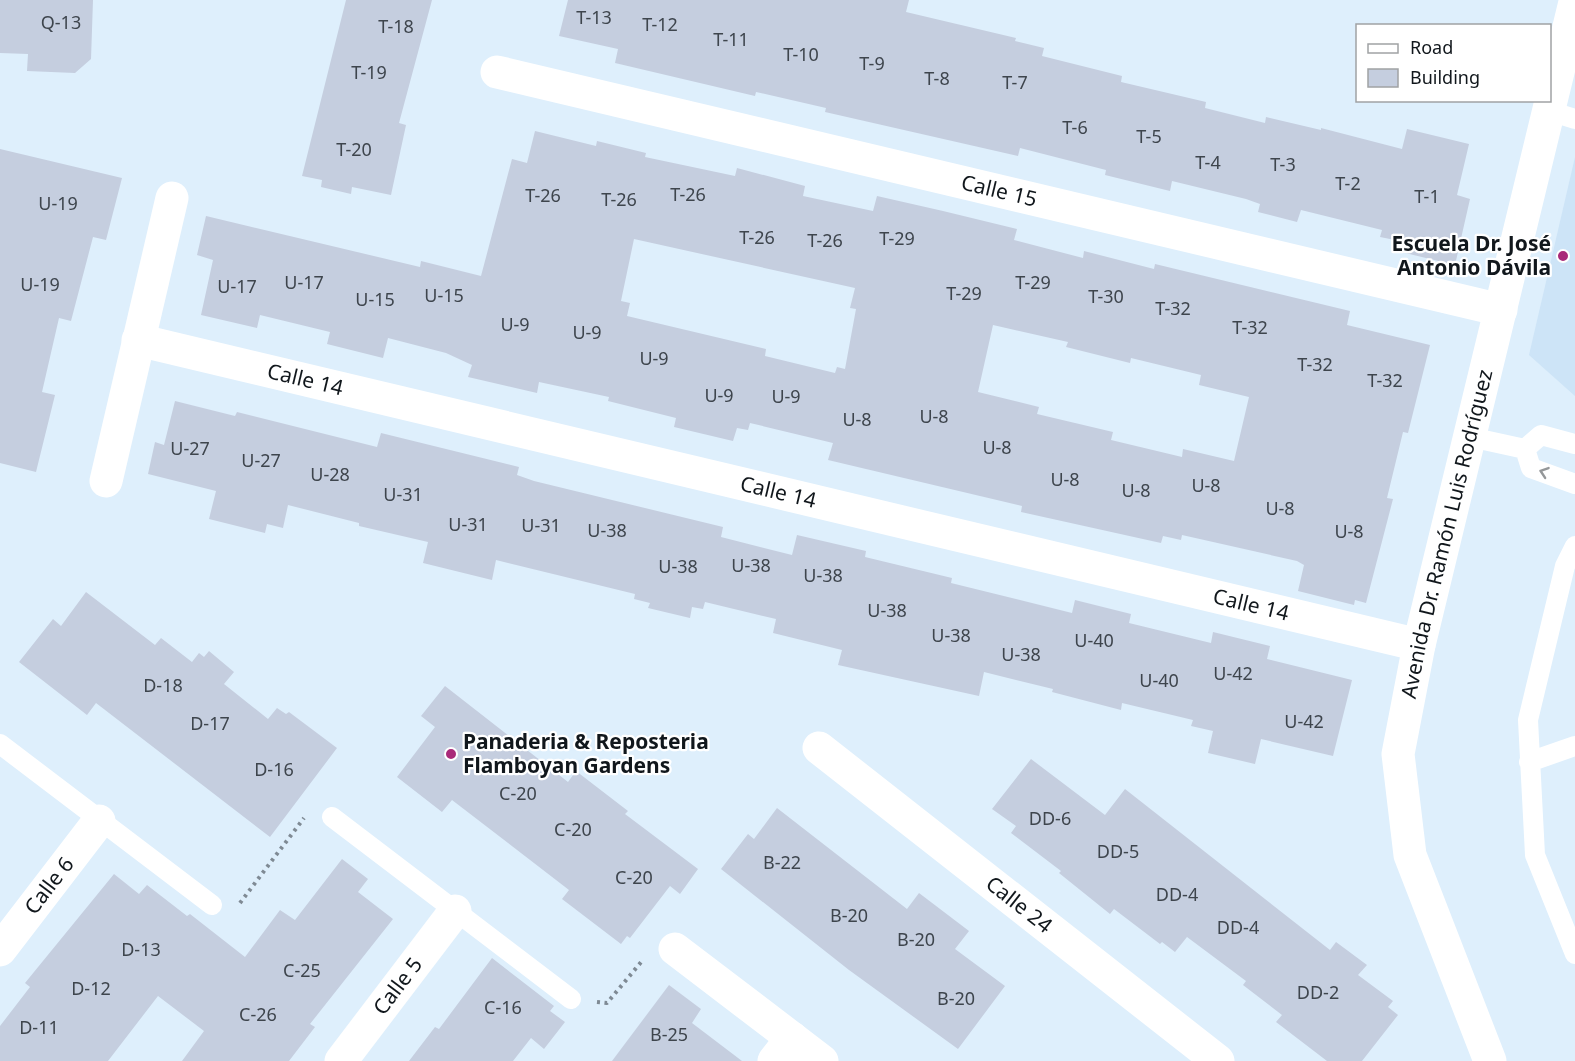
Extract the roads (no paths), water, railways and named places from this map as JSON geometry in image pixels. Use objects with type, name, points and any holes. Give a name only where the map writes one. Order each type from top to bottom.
[{"type":"street","name":"Avenida Dr. Ramón Luis Rodríguez","points":[[1490,1061],[1410,855],[1398,754],[1419,645],[1501,310],[1562,115],[1575,2]]},
{"type":"street","name":"Calle 15","points":[[497,72],[1501,310]]},
{"type":"street","points":[[106,481],[172,198]]},
{"type":"street","name":"Calle 14","points":[[138,340],[1419,645]]},
{"type":"street","name":"Calle 24","points":[[819,748],[1218,1061]]},
{"type":"street","name":"Calle 6","points":[[0,950],[99,821]]},
{"type":"street","name":"Calle 5","points":[[341,1061],[455,911]]},
{"type":"street","points":[[675,949],[783,1049],[822,1061]]},
{"type":"lane","points":[[1526,449],[1541,435],[1575,444]]},
{"type":"lane","points":[[1470,437],[1526,449]]},
{"type":"lane","points":[[1526,449],[1531,468],[1575,484]]},
{"type":"lane","points":[[1575,546],[1565,566],[1528,720],[1535,855],[1575,954]]},
{"type":"lane","points":[[0,744],[212,905]]},
{"type":"lane","points":[[1529,762],[1575,746]]},
{"type":"lane","points":[[332,818],[571,999]]},
{"type":"place","name":"Escuela Dr. José Antonio Dávila","points":[[1563,256]]},
{"type":"place","name":"Panaderia & Reposteria Flamboyan Gardens","points":[[451,754]]}]
